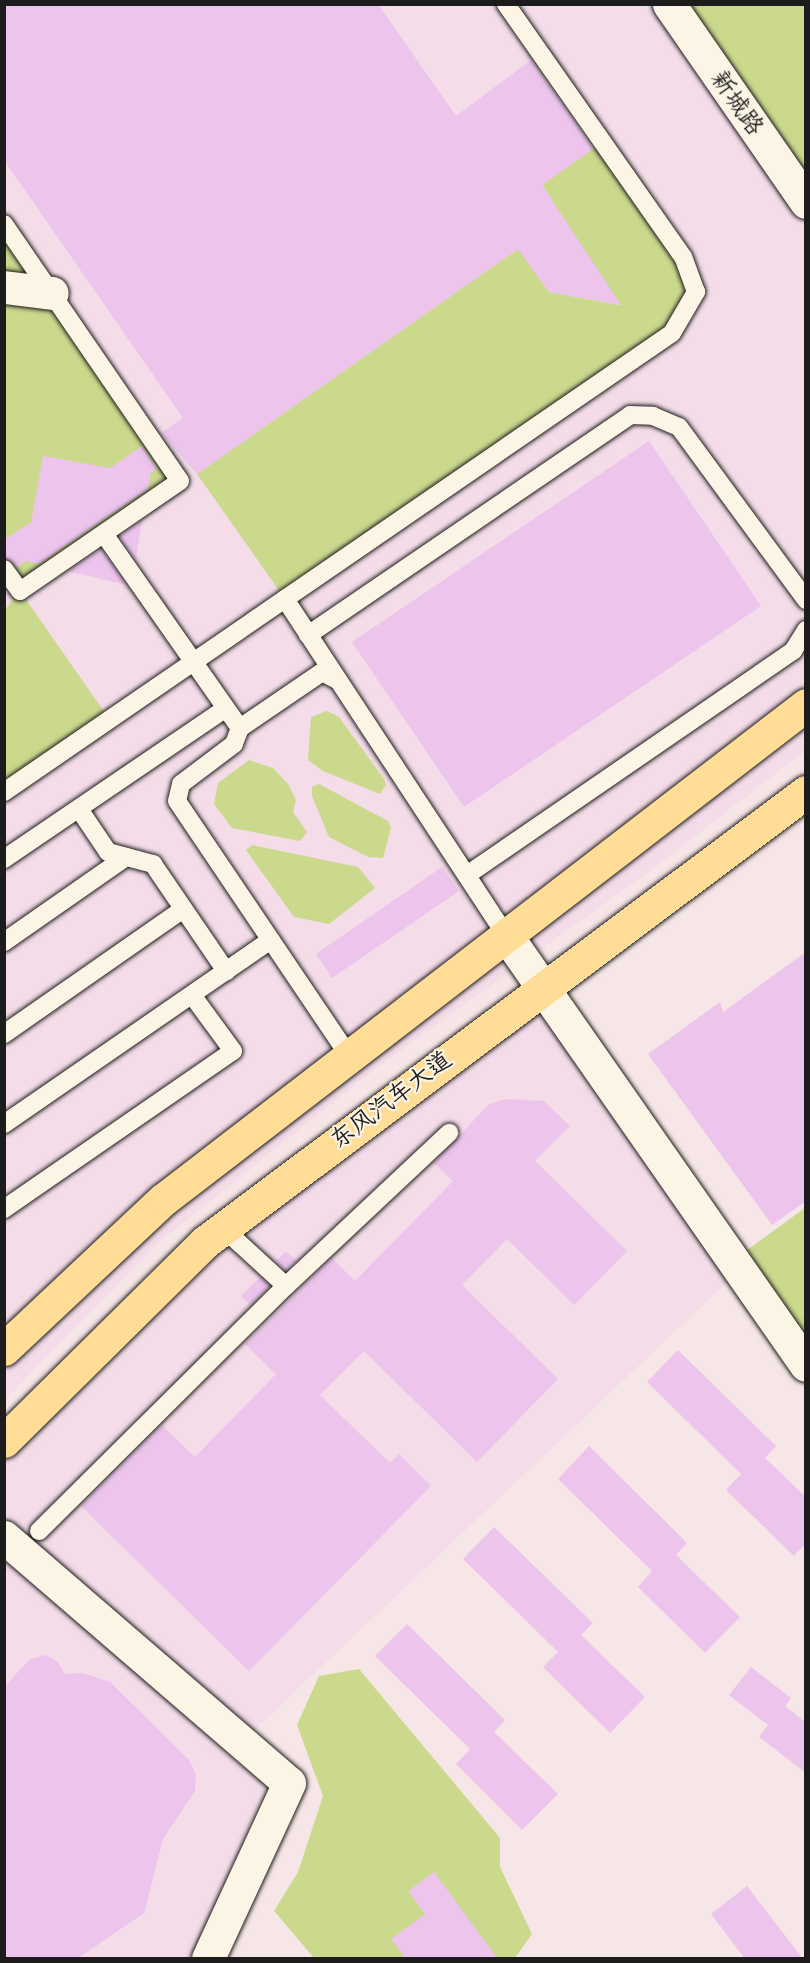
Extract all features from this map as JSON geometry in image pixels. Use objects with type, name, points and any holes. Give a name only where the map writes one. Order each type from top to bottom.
[{"type":"main road","points":[[4,1349],[164,1199],[806,705]]},
{"type":"main road","name":"东风汽车大道","points":[[4,1441],[223,1228],[806,792]]},
{"type":"street","name":"新城路","points":[[669,4],[806,202]]},
{"type":"street","points":[[4,287],[52,293]]},
{"type":"street","points":[[506,935],[540,989],[806,1365]]},
{"type":"street","points":[[4,1537],[289,1783],[208,1959]]},
{"type":"lane","points":[[4,792],[672,333],[696,292],[683,257],[507,4]]},
{"type":"lane","points":[[4,224],[180,481],[20,591],[4,569]]},
{"type":"lane","points":[[308,635],[630,415],[653,416],[678,427],[806,600]]},
{"type":"lane","points":[[104,534],[240,728]]},
{"type":"lane","points":[[285,599],[506,935]]},
{"type":"lane","points":[[466,875],[793,651],[806,630]]},
{"type":"lane","points":[[339,681],[322,672],[240,728],[234,744],[181,784],[177,801],[349,1056]]},
{"type":"lane","points":[[4,859],[226,708]]},
{"type":"lane","points":[[78,809],[108,852],[153,864],[226,972]]},
{"type":"lane","points":[[4,942],[126,857]]},
{"type":"lane","points":[[4,1034],[183,909]]},
{"type":"lane","points":[[4,1124],[271,940]]},
{"type":"lane","points":[[4,1209],[233,1051],[192,994]]},
{"type":"lane","points":[[39,1531],[286,1286],[449,1133]]},
{"type":"lane","points":[[223,1228],[286,1286]]},
{"type":"shaded area","points":[[5,5],[805,5],[805,751],[658,865],[375,1069],[158,1243],[5,1400]]},
{"type":"shaded area","points":[[541,989],[733,1261],[805,1208],[242,1742],[270,1777],[195,1958],[5,1958],[5,1441],[205,1242]]},
{"type":"green space","points":[[669,5],[805,5],[805,202]]},
{"type":"green space","points":[[602,142],[696,292],[672,333],[285,599],[197,474],[518,249],[549,292],[620,305],[542,185]]},
{"type":"green space","points":[[4,224],[180,481],[20,591],[110,720],[5,792],[5,610],[19,591],[4,569]]},
{"type":"green space","points":[[327,711],[339,717],[384,779],[386,785],[380,794],[323,771],[308,760],[311,717]]},
{"type":"green space","points":[[249,760],[273,768],[288,784],[296,800],[293,812],[307,832],[300,841],[232,828],[214,804],[218,783]]},
{"type":"green space","points":[[319,784],[388,821],[391,828],[383,858],[368,857],[329,837],[312,796],[312,787]]},
{"type":"green space","points":[[252,845],[358,867],[375,888],[329,924],[294,917],[246,850]]},
{"type":"green space","points":[[805,1208],[805,1365],[732,1261]]},
{"type":"green space","points":[[359,1669],[500,1838],[500,1867],[532,1934],[515,1958],[314,1958],[274,1911],[298,1872],[323,1796],[297,1725],[319,1676]]},
{"type":"building","points":[[4,4],[378,4],[456,116],[531,60],[593,149],[542,185],[621,305],[549,292],[518,249],[197,474],[161,433],[183,418],[4,160]]},
{"type":"building","points":[[649,441],[761,606],[464,807],[352,642]]},
{"type":"building","points":[[142,446],[157,468],[151,473],[148,489],[39,564],[26,561],[17,567],[4,558],[4,540],[31,522],[43,456],[110,468]]},
{"type":"building","points":[[142,521],[136,559],[119,536]]},
{"type":"building","points":[[101,549],[126,585],[68,571]]},
{"type":"building","points":[[442,867],[459,891],[332,978],[316,954]]},
{"type":"building","points":[[806,952],[806,1201],[772,1225],[648,1054],[720,1002],[723,1012]]},
{"type":"building","points":[[505,1099],[544,1101],[570,1126],[535,1161],[627,1251],[574,1305],[507,1239],[462,1285],[558,1379],[477,1462],[364,1351],[320,1395],[390,1463],[399,1454],[431,1486],[249,1671],[81,1506],[162,1425],[195,1457],[276,1374],[245,1344],[332,1258],[355,1281],[453,1181],[434,1163],[488,1105]]},
{"type":"building","points":[[286,1251],[296,1261],[286,1271],[276,1261]]},
{"type":"building","points":[[260,1277],[270,1286],[251,1305],[241,1296]]},
{"type":"building","points":[[678,1350],[776,1446],[765,1458],[806,1497],[806,1543],[794,1556],[726,1490],[741,1474],[647,1382]]},
{"type":"building","points":[[589,1446],[687,1543],[676,1555],[740,1617],[705,1653],[638,1587],[652,1571],[558,1479]]},
{"type":"building","points":[[494,1527],[593,1623],[581,1635],[645,1697],[610,1733],[543,1667],[558,1652],[463,1559]]},
{"type":"building","points":[[407,1624],[505,1720],[494,1732],[558,1794],[522,1830],[456,1764],[470,1749],[375,1656]]},
{"type":"building","points":[[46,1655],[58,1662],[65,1674],[83,1673],[110,1682],[189,1760],[196,1775],[195,1791],[163,1839],[144,1913],[77,1959],[4,1959],[4,1687],[30,1659]]},
{"type":"building","points":[[751,1667],[791,1698],[785,1706],[806,1723],[806,1773],[759,1737],[768,1725],[729,1695]]},
{"type":"building","points":[[434,1872],[498,1959],[406,1959],[391,1939],[425,1914],[408,1891]]},
{"type":"building","points":[[747,1886],[803,1959],[745,1959],[711,1914]]}]
